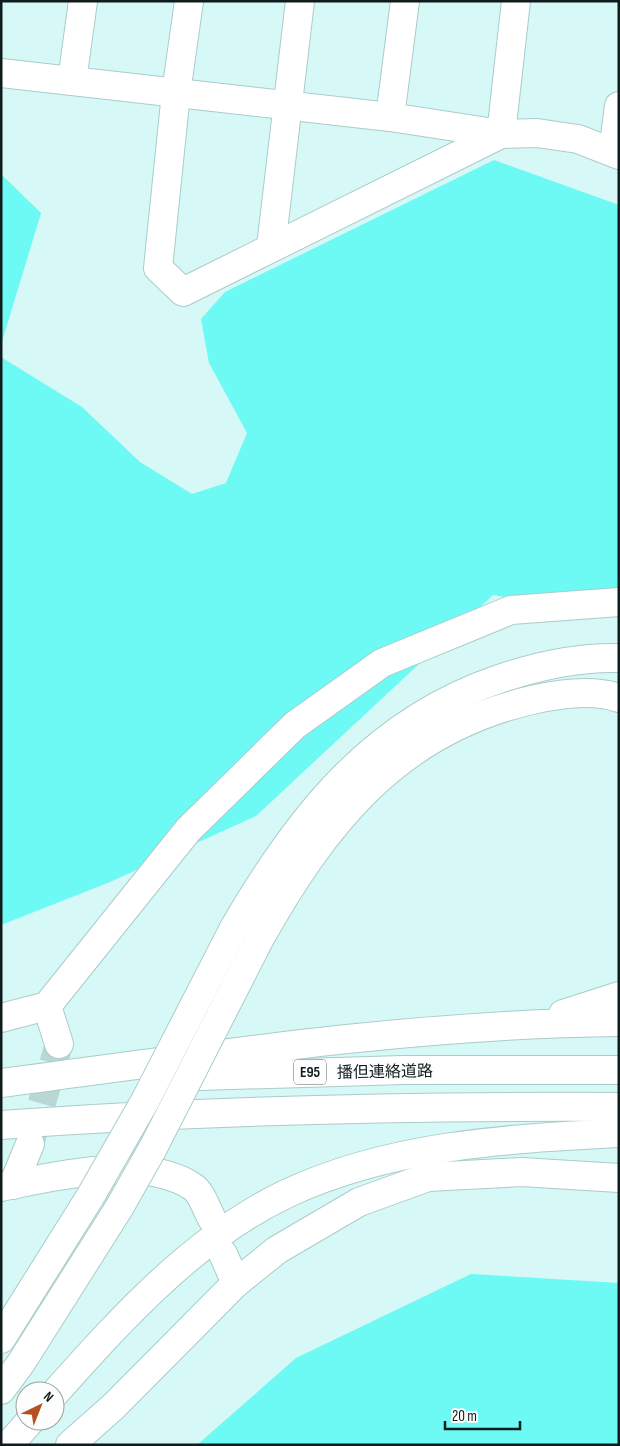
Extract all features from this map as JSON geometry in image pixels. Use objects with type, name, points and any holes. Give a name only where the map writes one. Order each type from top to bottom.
[{"type":"main road","points":[[72,81],[83,1]]},
{"type":"main road","points":[[189,1],[176,93],[158,268],[183,292],[270,247],[501,134]]},
{"type":"main road","points":[[270,247],[300,1]]},
{"type":"main road","points":[[390,117],[405,1]]},
{"type":"main road","points":[[501,134],[516,1]]},
{"type":"main road","points":[[1,73],[390,117],[501,134],[537,133],[578,139],[616,154],[619,106]]},
{"type":"main road","points":[[1,1018],[47,1006],[188,830],[295,725],[382,663],[511,610],[619,602]]},
{"type":"main road","points":[[1,1339],[90,1197],[145,1102],[234,928],[262,880],[294,833],[332,789],[369,754],[404,725],[436,705],[473,688],[518,672],[561,663],[619,658]]},
{"type":"main road","points":[[1,1390],[21,1363],[119,1208],[153,1148],[259,940],[286,893],[315,850],[352,806],[386,772],[418,747],[452,727],[508,706],[565,693],[619,698]]},
{"type":"main road","points":[[535,1023],[619,996]]},
{"type":"main road","points":[[47,1006],[59,1044]]},
{"type":"main road","points":[[1,1083],[296,1044],[535,1023],[619,1022]]},
{"type":"main road","name":"播但連絡道路","points":[[1,1088],[241,1074],[404,1070],[619,1070]]},
{"type":"main road","name":"E95","points":[[1,1124],[242,1111],[405,1107],[619,1108]]},
{"type":"main road","points":[[65,1382],[123,1318],[166,1278],[245,1217],[285,1195],[327,1177],[371,1164],[461,1145],[520,1139],[619,1133]]},
{"type":"main road","points":[[7,1186],[30,1144]]},
{"type":"main road","points":[[7,1186],[86,1171],[159,1172],[194,1187],[212,1219]]},
{"type":"main road","points":[[70,1445],[114,1406],[236,1284],[277,1250],[359,1202],[428,1177],[522,1172],[619,1178]]},
{"type":"main road","points":[[223,1254],[236,1284]]},
{"type":"main road","points":[[9,1445],[21,1431]]},
{"type":"shaded area","points":[[494,160],[619,205],[619,593],[572,609],[493,595],[256,816],[110,882],[1,925],[1,357],[82,407],[140,462],[192,494],[226,483],[247,433],[209,363],[201,319],[225,292]]},
{"type":"shaded area","points":[[1,174],[41,213],[1,345]]},
{"type":"shaded area","points":[[471,1274],[619,1283],[619,1445],[197,1445],[296,1358]]},
{"type":"tunnel","points":[[30,1144],[59,1044]]}]
